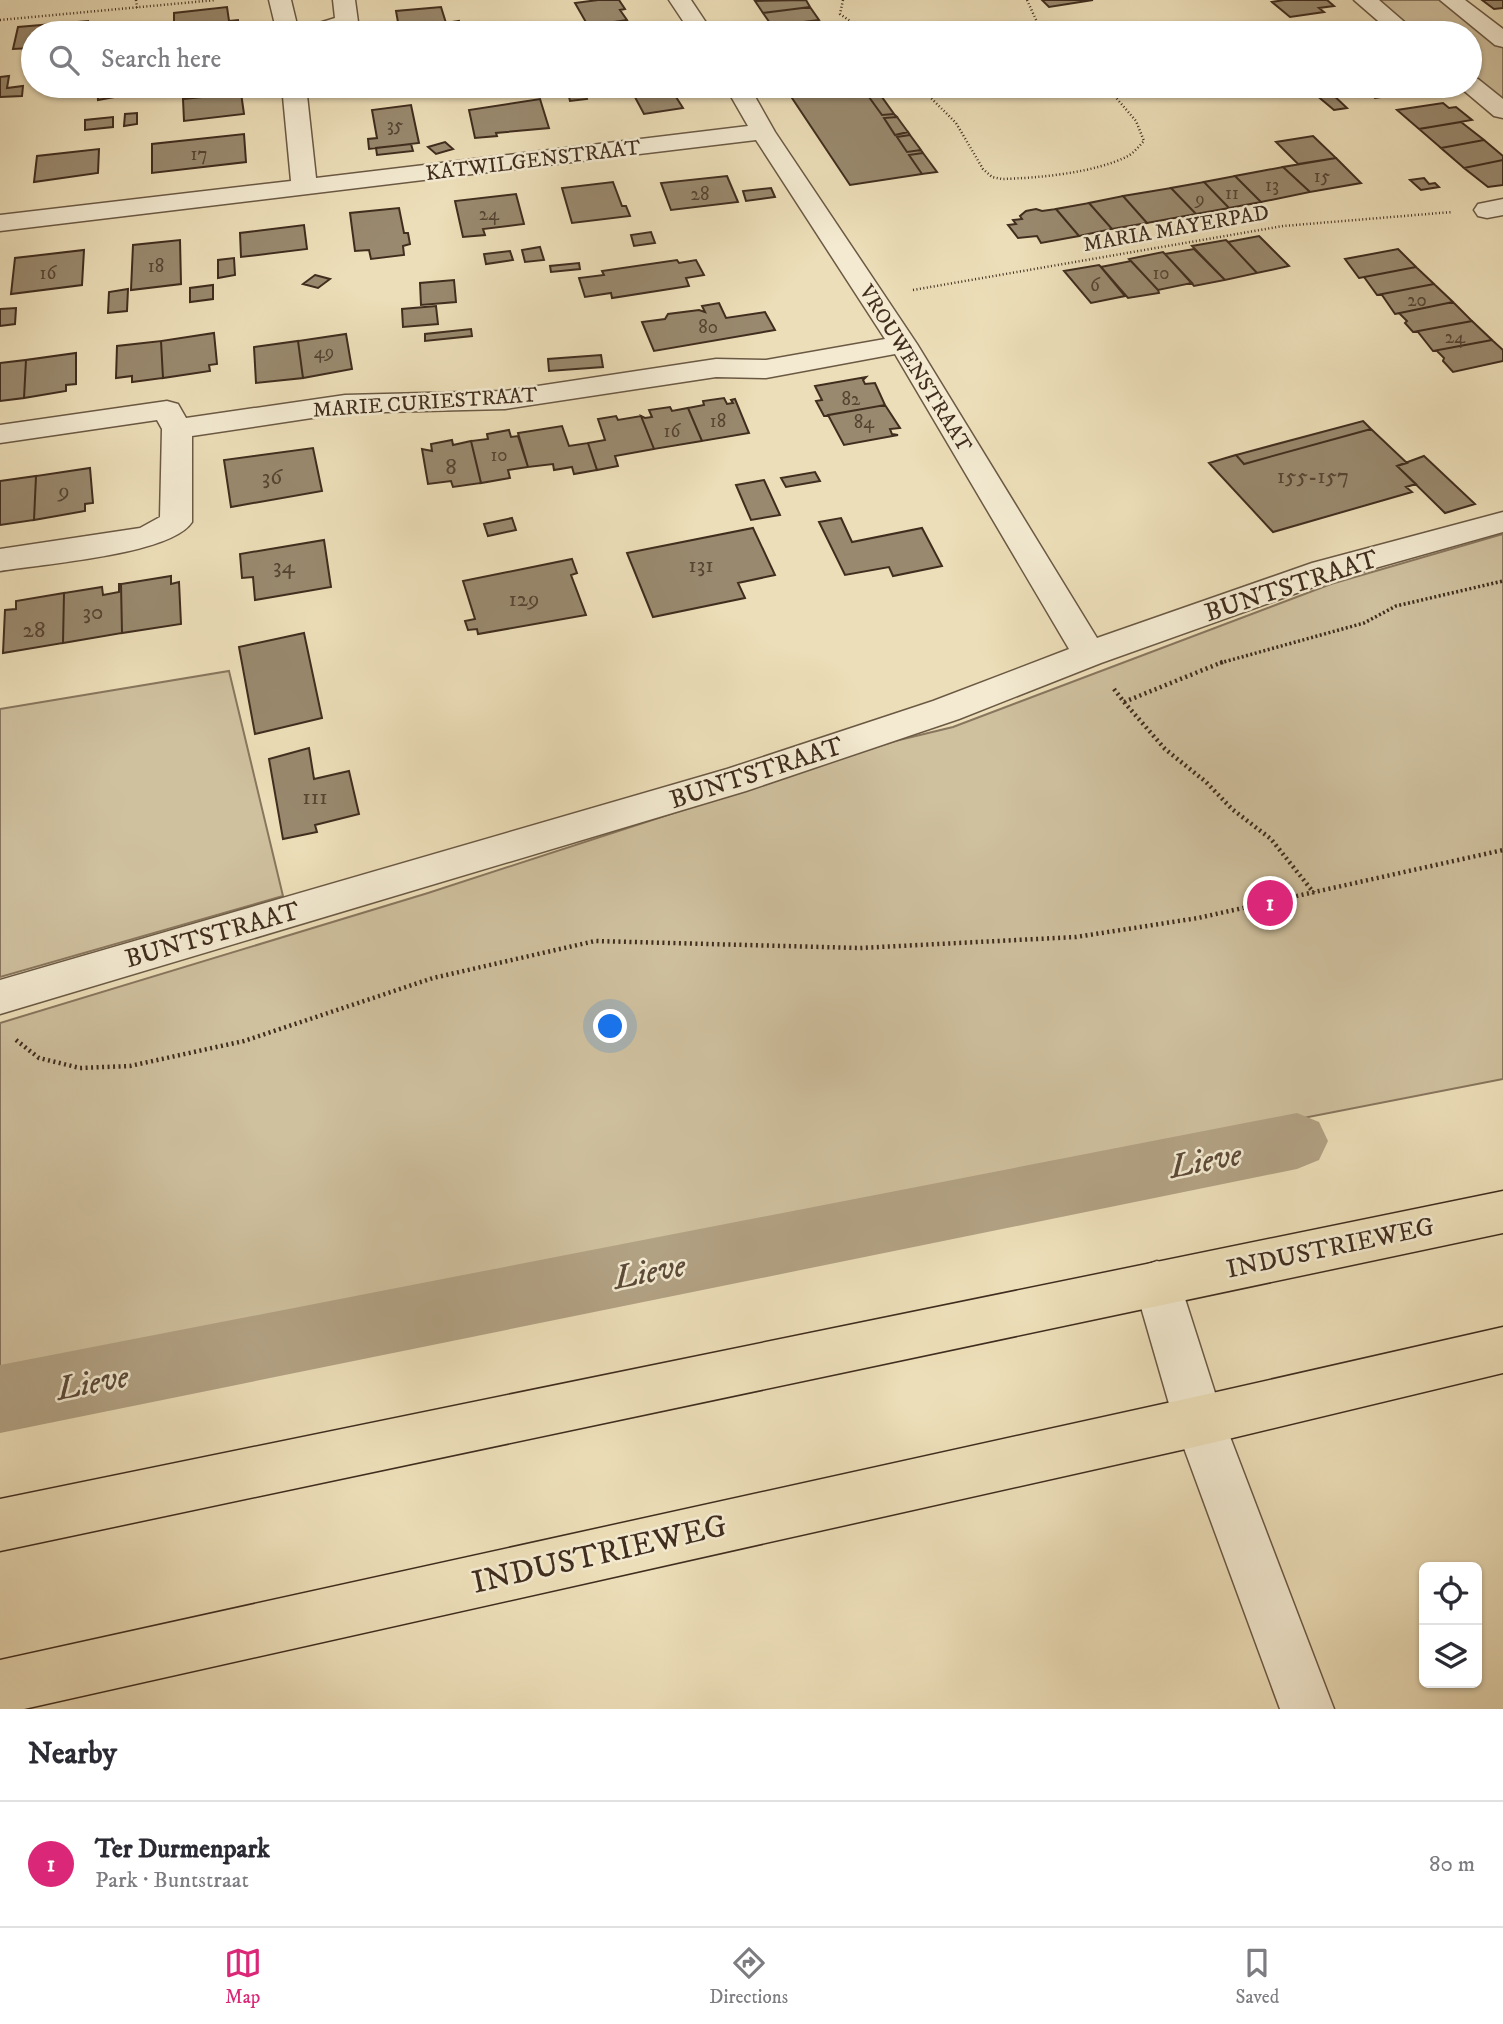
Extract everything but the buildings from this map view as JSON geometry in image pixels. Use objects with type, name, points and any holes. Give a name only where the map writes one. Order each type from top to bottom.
[{"type":"highway","name":"INDUSTRIEWEG","points":[[0,1525],[1503,1212]]},
{"type":"highway","name":"INDUSTRIEWEG","points":[[0,1687],[1199,1421],[1503,1350]]},
{"type":"street","points":[[280,0],[285,21]]},
{"type":"street","points":[[344,0],[347,21]]},
{"type":"street","points":[[680,0],[694,21]]},
{"type":"street","points":[[1365,0],[1391,21]]},
{"type":"street","points":[[1451,0],[1478,21]]},
{"type":"street","points":[[1482,24],[1503,40]]},
{"type":"street","points":[[1482,94],[1503,111]]},
{"type":"street","points":[[295,98],[304,188]]},
{"type":"street","name":"VROUWENSTRAAT","points":[[744,98],[763,132],[903,344],[1089,654]]},
{"type":"street","name":"KATWILGENSTRAAT","points":[[0,223],[763,132]]},
{"type":"street","name":"MARIE CURIESTRAAT","points":[[177,429],[345,404],[505,400],[716,368],[766,369],[903,344]]},
{"type":"street","points":[[0,434],[167,410],[177,429],[176,522],[148,537],[0,561]]},
{"type":"street","name":"BUNTSTRAAT","points":[[0,997],[733,781],[946,710],[1089,654],[1324,571],[1503,522]]},
{"type":"street","points":[[1157,1283],[1199,1421],[1307,1709]]},
{"type":"path","points":[[136,0],[137,8]]},
{"type":"path","points":[[0,20],[216,0]]},
{"type":"path","points":[[843,0],[840,14],[850,21]]},
{"type":"path","points":[[1027,0],[1037,21]]},
{"type":"path","points":[[934,98],[965,137],[977,160],[990,176],[1010,180],[1032,179],[1128,156],[1144,141],[1136,121],[1116,98]]},
{"type":"path","name":"MARIA MAYERPAD","points":[[872,297],[1283,226],[1495,209]]},
{"type":"path","points":[[1124,702],[1223,662],[1364,622],[1396,607],[1503,581]]},
{"type":"path","points":[[1089,654],[1124,702],[1165,749],[1206,782],[1232,809],[1271,839],[1314,893]]},
{"type":"path","points":[[11,1036],[39,1058],[80,1068],[130,1066],[244,1041],[433,978],[596,941],[860,948],[1076,937],[1198,918],[1503,850]]},
{"type":"shaded area","points":[[1375,0],[1442,0],[1470,21],[1401,21]]},
{"type":"shaded area","points":[[1482,30],[1503,46],[1503,103],[1482,86]]},
{"type":"shaded area","points":[[1503,534],[1503,1079],[0,1372],[0,1023],[428,893],[895,741],[953,727],[1331,584]]},
{"type":"shaded area","points":[[229,671],[283,896],[0,977],[0,709]]},
{"type":"waterway","name":"Lieve","points":[[0,1399],[1297,1141]]},
{"type":"place","name":"Ter Durmenpark","points":[[1270,903]]}]
